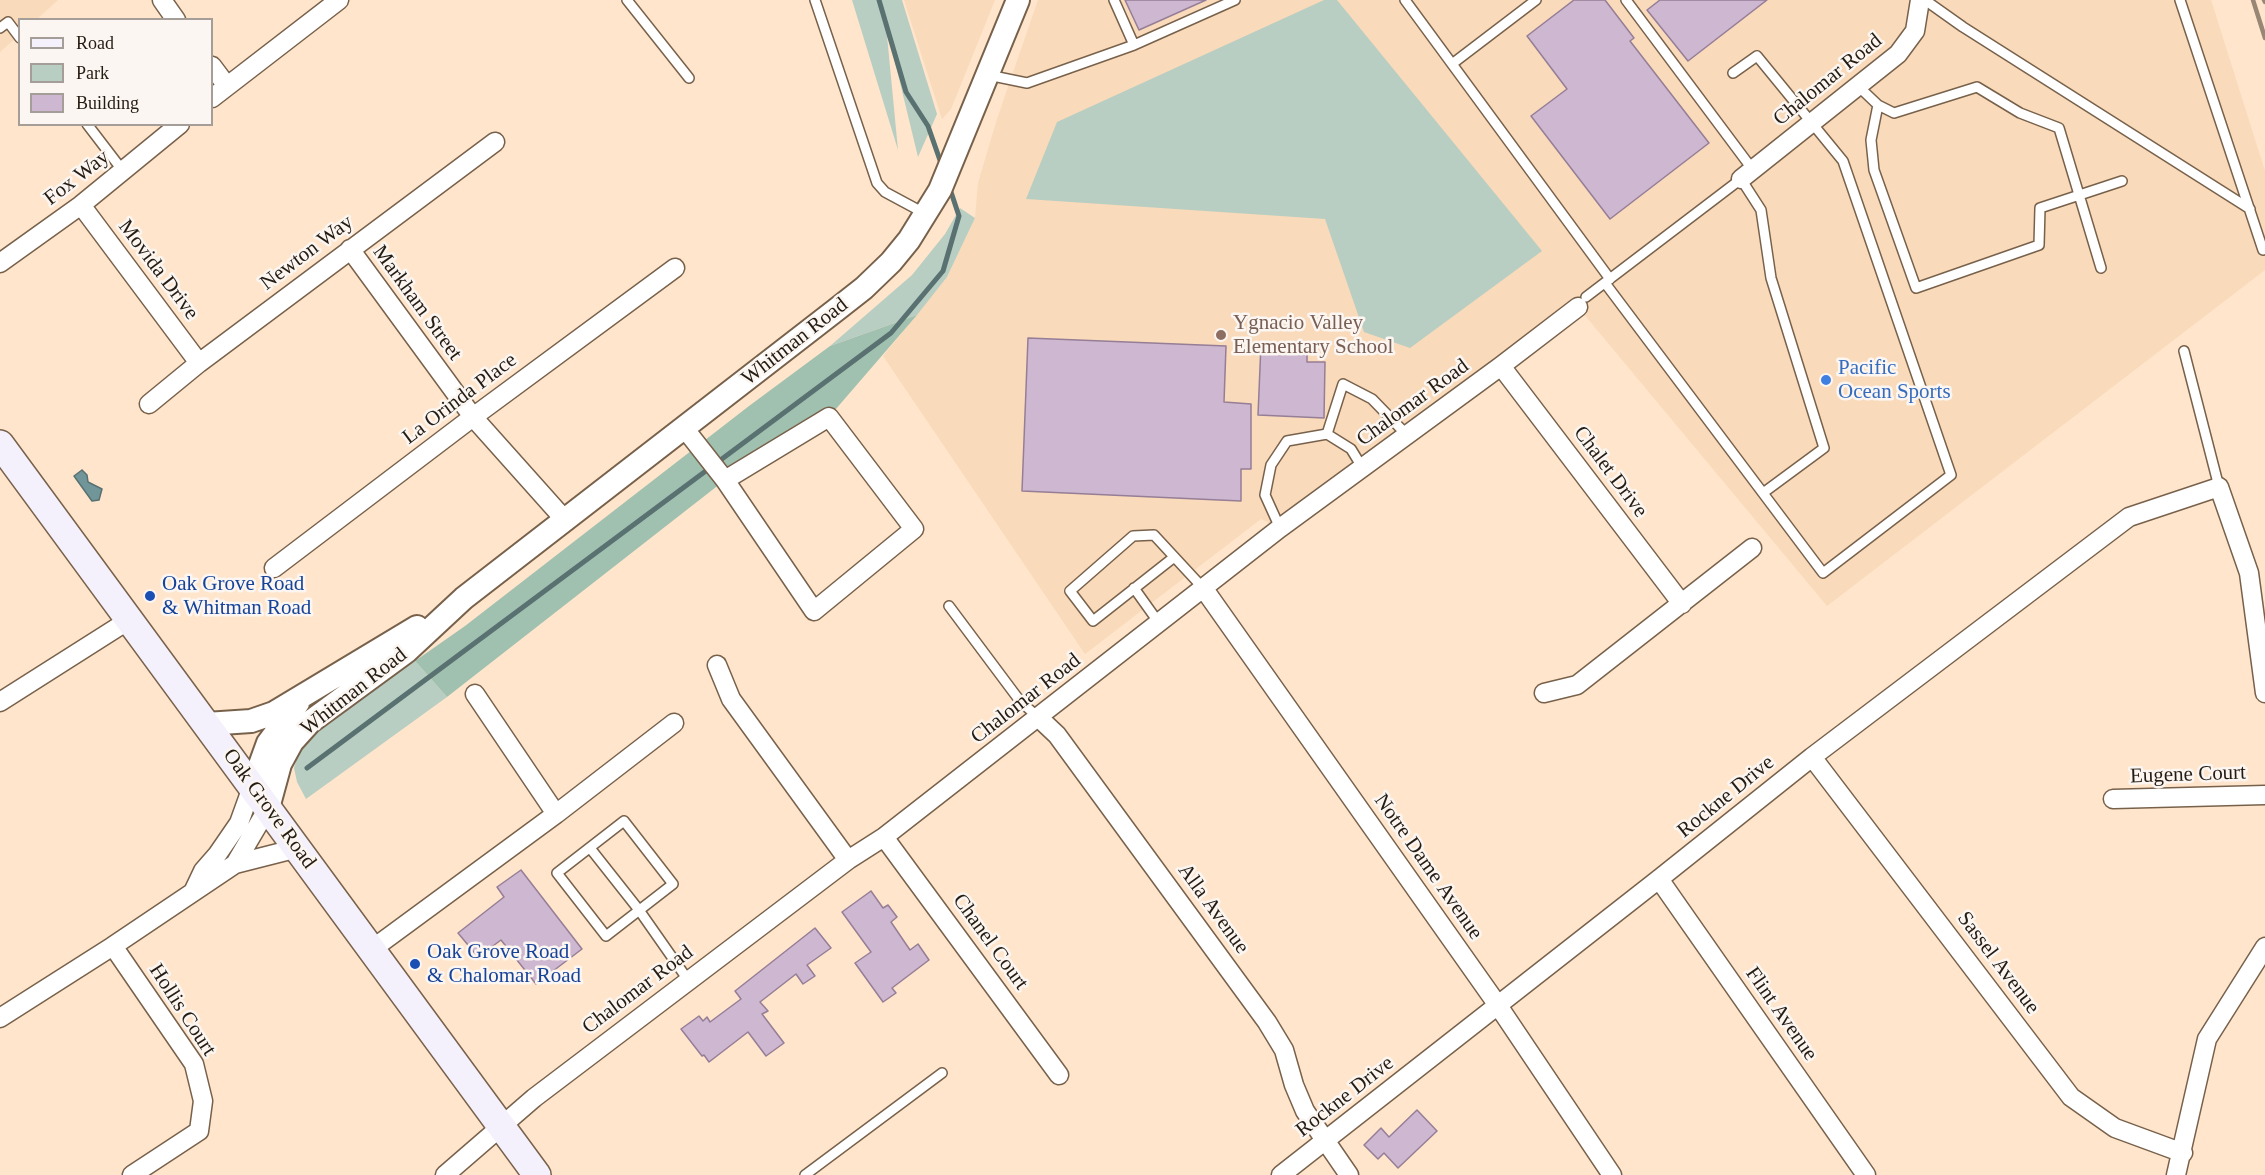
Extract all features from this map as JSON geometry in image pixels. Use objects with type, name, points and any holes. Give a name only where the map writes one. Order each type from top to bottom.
[{"type":"main road","name":"Oak Grove Road","points":[[0,444],[537,1175]]},
{"type":"street","points":[[162,0],[175,18]]},
{"type":"street","points":[[213,97],[339,0]]},
{"type":"street","name":"Whitman Road","points":[[194,891],[203,871],[260,797],[292,742],[310,722],[407,651],[464,598],[565,520],[691,436],[864,288],[909,240],[940,190],[1018,0]]},
{"type":"street","name":"Chalomar Road","points":[[1747,175],[1898,54],[1915,31],[1920,0]]},
{"type":"street","points":[[213,67],[226,86]]},
{"type":"street","name":"Fox Way","points":[[0,263],[81,205],[178,126]]},
{"type":"street","name":"Newton Way","points":[[149,404],[199,363],[495,142]]},
{"type":"street","name":"Movida Drive","points":[[81,205],[199,363]]},
{"type":"street","name":"Markham Street","points":[[350,249],[473,417],[565,520]]},
{"type":"street","name":"La Orinda Place","points":[[274,568],[675,268]]},
{"type":"street","name":"Chalomar Road","points":[[445,1175],[534,1098],[848,860],[884,837],[1280,528],[1501,366],[1582,302]]},
{"type":"street","name":"Chalet Drive","points":[[1501,366],[1683,604]]},
{"type":"street","points":[[691,436],[725,480],[814,610],[914,529],[829,417],[725,480]]},
{"type":"street","points":[[2219,487],[2249,573],[2265,693]]},
{"type":"street","name":"Rockne Drive","points":[[1281,1175],[1812,757],[2129,517],[2219,487]]},
{"type":"street","points":[[1544,693],[1577,685],[1752,548]]},
{"type":"street","name":"Notre Dame Avenue","points":[[1204,589],[1497,1004],[1612,1175]]},
{"type":"street","name":"Whitman Road","points":[[206,724],[251,721],[274,713],[464,598]]},
{"type":"street","points":[[0,702],[129,620]]},
{"type":"street","points":[[717,665],[731,699],[848,860]]},
{"type":"street","points":[[475,694],[556,814]]},
{"type":"street","name":"Whitman Road","points":[[235,864],[260,797],[268,743],[302,697]]},
{"type":"street","name":"Alla Avenue","points":[[1039,718],[1057,735],[1267,1022],[1284,1050],[1294,1085],[1305,1111],[1324,1142],[1349,1175]]},
{"type":"street","points":[[371,950],[556,814],[674,723]]},
{"type":"street","name":"Sassel Avenue","points":[[1812,757],[2071,1097],[2115,1128],[2182,1153]]},
{"type":"street","name":"Eugene Court","points":[[2113,800],[2265,795]]},
{"type":"street","name":"Chanel Court","points":[[884,837],[1059,1075]]},
{"type":"street","name":"Whitman Road","points":[[0,1018],[235,864],[298,848]]},
{"type":"street","name":"Flint Avenue","points":[[1659,879],[1866,1175]]},
{"type":"street","name":"Hollis Court","points":[[113,946],[194,1064],[204,1101],[199,1131],[132,1175]]},
{"type":"street","points":[[2176,1175],[2207,1039],[2265,947]]},
{"type":"lane","points":[[627,0],[689,78]]},
{"type":"lane","points":[[815,0],[877,183],[885,192],[926,215]]},
{"type":"lane","points":[[1114,0],[1134,45]]},
{"type":"lane","points":[[988,75],[1027,83],[1134,45],[1235,0]]},
{"type":"lane","points":[[1405,0],[1607,281],[1823,573],[1951,475],[1843,161],[1757,56],[1733,73]]},
{"type":"lane","points":[[1452,64],[1536,0]]},
{"type":"lane","points":[[1626,0],[1747,175],[1761,210],[1771,278],[1824,448],[1763,493]]},
{"type":"lane","points":[[1924,0],[2250,209]]},
{"type":"lane","points":[[2180,0],[2263,250]]},
{"type":"lane","points":[[0,28],[8,22],[18,35]]},
{"type":"lane","points":[[1858,86],[1878,105],[1894,113],[1977,87],[2020,113],[2059,128],[2101,268]]},
{"type":"lane","points":[[1878,105],[1871,140],[1874,170],[1916,288],[2039,245],[2040,208],[2122,181]]},
{"type":"lane","points":[[89,126],[123,171]]},
{"type":"lane","points":[[1582,302],[1747,175]]},
{"type":"lane","points":[[2184,351],[2219,487]]},
{"type":"lane","points":[[1327,434],[1343,384],[1372,399],[1406,434]]},
{"type":"lane","points":[[1280,528],[1265,495],[1270,465],[1287,441],[1327,434],[1351,449],[1362,468]]},
{"type":"lane","points":[[1173,558],[1093,621],[1070,591],[1133,536],[1154,535],[1204,589]]},
{"type":"lane","points":[[1134,588],[1159,623]]},
{"type":"lane","points":[[950,606],[1020,701],[1039,718]]},
{"type":"lane","points":[[624,821],[673,884],[639,910],[606,936],[557,873],[624,821]]},
{"type":"lane","points":[[590,848],[639,910],[688,980]]},
{"type":"lane","points":[[805,1175],[942,1073]]},
{"type":"shaded area","points":[[0,0],[58,0],[38,18],[18,18],[18,36],[0,52]]},
{"type":"shaded area","points":[[904,0],[995,0],[951,109],[942,119]]},
{"type":"shaded area","points":[[1038,0],[2211,0],[2265,171],[2265,270],[1827,606],[1578,307],[1280,528],[1261,519],[1085,654],[883,356],[947,277],[975,218],[978,183],[997,119]]},
{"type":"green space","points":[[852,0],[902,0],[937,114],[918,157],[886,25],[898,150]]},
{"type":"green space","points":[[1324,0],[1337,0],[1542,251],[1410,348],[1364,332],[1325,219],[1026,199],[1057,122]]},
{"type":"green space","points":[[960,208],[975,218],[947,277],[917,315],[830,346],[912,275],[945,234]]},
{"type":"green space","points":[[917,315],[829,417],[725,480],[447,697],[415,661],[465,626],[830,346]]},
{"type":"green space","points":[[415,661],[447,697],[306,799],[297,782],[294,768],[305,739],[344,707]]},
{"type":"water","points":[[82,470],[87,475],[88,482],[102,489],[99,500],[92,501],[74,476]]},
{"type":"building","points":[[1125,0],[1206,0],[1139,30]]},
{"type":"building","points":[[1574,0],[1605,0],[1634,38],[1630,41],[1709,143],[1610,219],[1531,116],[1567,89],[1527,36]]},
{"type":"building","points":[[1660,0],[1767,0],[1688,61],[1647,10]]},
{"type":"building","points":[[1028,338],[1226,346],[1224,402],[1251,404],[1251,469],[1241,469],[1241,501],[1022,491]]},
{"type":"building","points":[[1261,344],[1307,344],[1307,362],[1325,362],[1324,418],[1258,415]]},
{"type":"building","points":[[521,870],[582,949],[536,984],[501,940],[478,957],[458,933],[504,897],[497,887]]},
{"type":"building","points":[[871,891],[883,908],[888,905],[897,917],[891,922],[910,950],[918,944],[929,960],[892,988],[896,993],[883,1002],[855,963],[871,952],[842,912]]},
{"type":"building","points":[[815,928],[831,948],[807,965],[815,976],[803,984],[796,974],[760,1002],[768,1011],[762,1014],[784,1043],[766,1056],[748,1032],[709,1062],[681,1029],[699,1016],[703,1021],[707,1017],[710,1022],[741,999],[735,991]]},
{"type":"building","points":[[1417,1110],[1437,1131],[1398,1168],[1384,1153],[1378,1159],[1364,1145],[1381,1128],[1389,1137]]},
{"type":"waterway","points":[[879,0],[906,92],[928,126],[942,166]]},
{"type":"waterway","points":[[307,768],[891,333],[943,271],[959,216],[949,186]]},
{"type":"railway","points":[[2253,0],[2265,38]]},
{"type":"place","name":"Ygnacio Valley Elementary School","points":[[1221,335]]},
{"type":"place","name":"Pacific Ocean Sports","points":[[1826,380]]},
{"type":"place","name":"Oak Grove Road & Whitman Road","points":[[150,596]]},
{"type":"place","name":"Oak Grove Road & Chalomar Road","points":[[415,964]]}]
